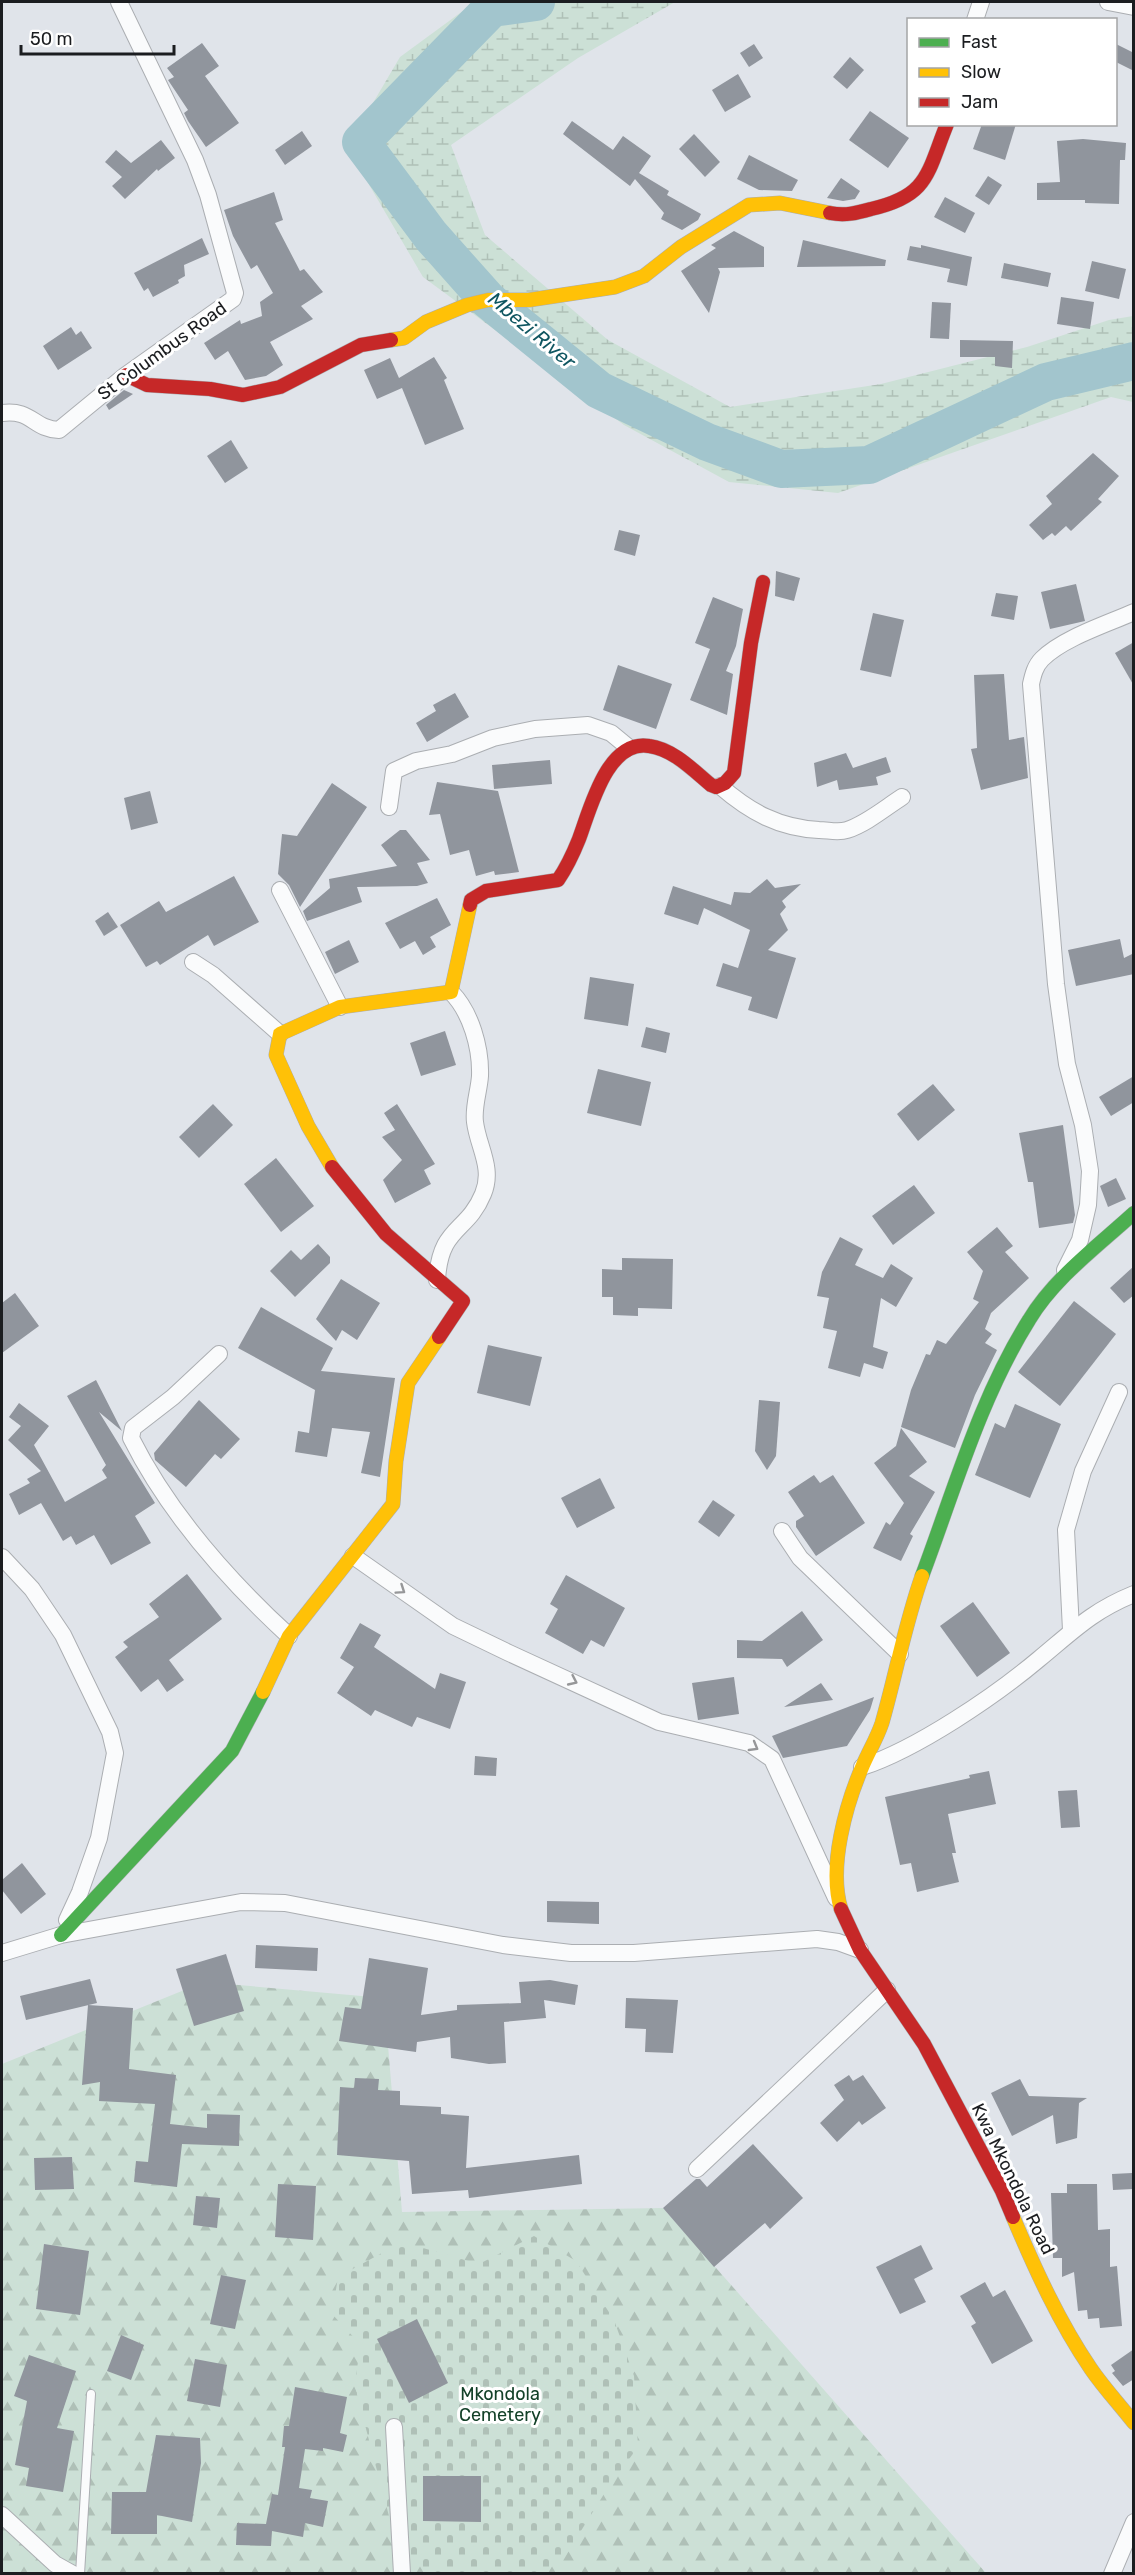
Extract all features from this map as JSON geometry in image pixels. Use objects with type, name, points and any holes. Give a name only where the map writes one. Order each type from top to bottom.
[{"type":"street","name":"St Columbus Road","points":[[2,413],[15,411],[25,414],[47,429],[59,430],[126,375],[233,299],[235,292],[208,195],[195,160],[119,2]]},
{"type":"street","points":[[976,18],[981,2]]},
{"type":"street","points":[[1108,2],[1134,7]]},
{"type":"street","points":[[126,375],[147,386],[210,389],[243,395],[280,387],[361,345],[404,338],[426,322],[467,305],[488,300],[529,300],[615,287],[644,276],[681,248],[749,205],[780,203],[843,216],[890,205],[907,198],[921,187],[946,126]]},
{"type":"street","points":[[720,786],[734,773],[750,654],[763,582]]},
{"type":"street","points":[[1059,1282],[1080,1240],[1088,1205],[1090,1171],[1083,1125],[1067,1064],[1056,984],[1031,684],[1040,660],[1054,650],[1134,612]]},
{"type":"street","points":[[389,807],[394,771],[416,761],[452,753],[493,738],[535,729],[588,725],[610,733],[628,747]]},
{"type":"street","points":[[451,992],[471,900],[486,891],[558,880],[578,843],[604,775],[616,754],[628,747],[639,745],[654,747],[674,756],[711,785],[720,786],[740,804],[773,822],[796,829],[846,830],[864,822],[902,797]]},
{"type":"street","points":[[280,890],[340,1007]]},
{"type":"street","points":[[193,962],[249,1005],[280,1034]]},
{"type":"street","points":[[280,1034],[340,1007],[451,992]]},
{"type":"street","points":[[437,1280],[438,1261],[443,1246],[480,1200],[487,1173],[485,1155],[475,1120],[480,1076],[479,1053],[464,1005],[451,992]]},
{"type":"street","points":[[61,1935],[232,1751],[254,1713],[289,1636],[393,1504],[396,1461],[408,1383],[463,1302],[459,1294],[437,1280],[386,1234],[337,1177],[308,1126],[276,1054],[280,1034]]},
{"type":"street","points":[[840,1906],[838,1865],[841,1828],[862,1767],[881,1726],[913,1602],[988,1400],[1029,1318],[1059,1282],[1134,1213]]},
{"type":"street","points":[[219,1354],[173,1397],[133,1428],[131,1438],[175,1509],[212,1558],[246,1596],[289,1636]]},
{"type":"street","points":[[1071,1630],[1066,1530],[1083,1470],[1119,1392]]},
{"type":"street","points":[[782,1531],[800,1558],[900,1654]]},
{"type":"street","points":[[353,1556],[453,1626],[508,1653],[649,1718],[749,1743],[772,1759],[803,1822],[816,1859],[840,1906]]},
{"type":"street","points":[[2,1557],[32,1589],[63,1635],[110,1732],[115,1753],[99,1838],[80,1892],[61,1935]]},
{"type":"street","points":[[862,1767],[887,1759],[942,1727],[1009,1682],[1071,1630],[1110,1604],[1134,1594]]},
{"type":"street","points":[[2,1953],[61,1935],[242,1902],[285,1903],[503,1945],[571,1953],[645,1952],[818,1939],[838,1942],[860,1950]]},
{"type":"street","name":"Kwa Mkondola Road","points":[[840,1906],[860,1950],[924,2044],[956,2102],[1002,2191],[1034,2267],[1069,2333],[1091,2369],[1134,2423]]},
{"type":"street","points":[[697,2169],[887,1990]]},
{"type":"street","points":[[394,2427],[402,2574]]},
{"type":"street","points":[[2,2515],[55,2564],[73,2574]]},
{"type":"street","points":[[1112,2574],[1134,2522]]},
{"type":"lane","points":[[80,2574],[91,2394]]},
{"type":"green space","points":[[475,2],[675,2],[578,58],[451,145],[485,235],[608,340],[730,407],[881,384],[1027,347],[1109,320],[1133,316],[1133,402],[1111,397],[838,493],[729,482],[624,425],[423,277],[347,147],[400,57]]},
{"type":"green space","points":[[204,1982],[384,1998],[402,2212],[663,2208],[986,2573],[2,2574],[2,2064]]},
{"type":"green space","name":"Mkondola Cemetery","points":[[534,2236],[576,2261],[614,2320],[634,2376],[638,2447],[609,2486],[564,2558],[542,2573],[427,2573],[395,2539],[355,2387],[360,2344],[332,2314],[338,2277],[402,2242],[479,2264]]},
{"type":"building","points":[[202,43],[219,66],[205,76],[239,123],[206,147],[184,113],[188,110],[168,80],[174,77],[167,68]]},
{"type":"building","points":[[754,44],[763,58],[749,67],[740,53]]},
{"type":"building","points":[[1117,44],[1134,53],[1134,71],[1117,62]]},
{"type":"building","points":[[850,57],[864,70],[847,89],[833,77]]},
{"type":"building","points":[[738,74],[751,97],[725,112],[712,90]]},
{"type":"building","points":[[870,111],[909,138],[888,168],[849,140]]},
{"type":"building","points":[[572,121],[613,150],[623,136],[651,156],[639,173],[669,191],[667,195],[701,214],[698,220],[682,230],[661,219],[664,213],[635,179],[630,186],[563,134]]},
{"type":"building","points":[[981,126],[1015,126],[1005,160],[973,149]]},
{"type":"building","points":[[302,131],[312,146],[285,165],[275,150]]},
{"type":"building","points":[[694,134],[720,162],[705,177],[679,149]]},
{"type":"building","points":[[1083,139],[1126,143],[1125,160],[1120,160],[1119,204],[1085,203],[1085,200],[1037,200],[1037,183],[1060,182],[1057,141]]},
{"type":"building","points":[[161,140],[175,158],[158,171],[157,169],[125,199],[112,186],[122,177],[105,162],[116,150],[131,163]]},
{"type":"building","points":[[749,155],[798,180],[792,191],[759,190],[737,179]]},
{"type":"building","points":[[988,176],[1002,185],[989,205],[975,196]]},
{"type":"building","points":[[841,178],[860,191],[855,199],[843,201],[827,198]]},
{"type":"building","points":[[274,192],[283,220],[275,223],[300,271],[304,269],[323,292],[301,306],[313,319],[270,342],[283,365],[266,376],[245,380],[228,351],[215,360],[204,343],[240,320],[241,324],[262,316],[260,302],[273,293],[257,265],[251,269],[233,236],[224,210]]},
{"type":"building","points":[[945,197],[975,213],[965,233],[934,217]]},
{"type":"building","points":[[734,231],[764,247],[764,267],[718,268],[720,272],[709,313],[681,271],[716,248],[711,245]]},
{"type":"building","points":[[202,238],[209,254],[184,265],[185,276],[178,280],[179,283],[153,297],[148,288],[144,291],[134,273]]},
{"type":"building","points":[[803,240],[886,260],[885,266],[797,267]]},
{"type":"building","points":[[921,245],[972,257],[967,286],[947,282],[950,269],[907,260],[910,246],[921,248]]},
{"type":"building","points":[[1092,261],[1126,269],[1119,299],[1085,291]]},
{"type":"building","points":[[1004,263],[1051,273],[1048,287],[1001,278]]},
{"type":"building","points":[[1061,297],[1094,302],[1090,329],[1057,324]]},
{"type":"building","points":[[932,302],[951,303],[949,339],[930,338]]},
{"type":"building","points":[[71,327],[76,335],[81,331],[92,348],[58,370],[43,346]]},
{"type":"building","points":[[960,340],[1013,341],[1012,368],[995,366],[995,357],[960,357]]},
{"type":"building","points":[[434,357],[447,378],[444,380],[464,429],[425,445],[402,388],[377,399],[364,370],[390,358],[399,378]]},
{"type":"building","points":[[124,390],[133,394],[109,410],[106,405]]},
{"type":"building","points":[[231,440],[248,468],[225,483],[207,456]]},
{"type":"building","points":[[1093,453],[1119,476],[1098,499],[1102,502],[1071,531],[1066,526],[1055,536],[1052,533],[1043,540],[1029,525],[1052,504],[1046,496]]},
{"type":"building","points":[[619,530],[640,535],[635,556],[614,550]]},
{"type":"building","points":[[776,571],[800,578],[794,601],[775,596]]},
{"type":"building","points":[[1076,584],[1085,621],[1050,629],[1041,592]]},
{"type":"building","points":[[996,593],[1018,596],[1014,620],[991,616]]},
{"type":"building","points":[[713,597],[743,609],[736,646],[726,671],[733,674],[727,715],[690,700],[710,649],[695,643]]},
{"type":"building","points":[[873,613],[904,620],[891,677],[860,670]]},
{"type":"building","points":[[1134,642],[1134,686],[1115,653]]},
{"type":"building","points":[[618,665],[672,684],[656,729],[603,710]]},
{"type":"building","points":[[1004,674],[1009,740],[1024,737],[1028,778],[981,790],[971,749],[977,748],[974,675]]},
{"type":"building","points":[[455,693],[469,717],[427,742],[416,723],[436,711],[433,705]]},
{"type":"building","points":[[846,753],[853,768],[886,757],[891,772],[876,777],[878,785],[839,790],[837,780],[817,787],[814,763]]},
{"type":"building","points":[[550,760],[552,784],[494,789],[492,765]]},
{"type":"building","points":[[437,782],[498,791],[519,872],[495,875],[494,871],[476,876],[469,850],[450,855],[440,814],[429,815]]},
{"type":"building","points":[[332,783],[367,807],[300,907],[289,885],[278,874],[282,834],[297,836]]},
{"type":"building","points":[[150,791],[158,823],[131,830],[124,798]]},
{"type":"building","points":[[400,830],[406,830],[430,860],[417,863],[428,883],[417,886],[357,887],[362,902],[307,921],[303,911],[330,888],[329,879],[397,866],[381,845]]},
{"type":"building","points":[[234,876],[259,922],[214,946],[208,935],[160,965],[157,961],[146,967],[120,925],[159,901],[166,912]]},
{"type":"building","points":[[767,879],[775,888],[801,884],[782,901],[786,907],[780,914],[788,930],[768,950],[796,958],[777,1019],[748,1010],[752,997],[716,986],[723,963],[738,968],[750,930],[704,908],[698,925],[664,914],[673,886],[731,905],[734,892],[750,893]]},
{"type":"building","points":[[437,898],[451,925],[430,937],[436,947],[423,955],[415,941],[400,949],[385,923]]},
{"type":"building","points":[[108,912],[118,927],[104,936],[95,921]]},
{"type":"building","points":[[1120,939],[1124,958],[1134,953],[1134,974],[1076,986],[1068,950]]},
{"type":"building","points":[[349,940],[359,962],[335,974],[325,952]]},
{"type":"building","points":[[590,977],[634,984],[628,1026],[584,1019]]},
{"type":"building","points":[[646,1027],[670,1033],[666,1053],[641,1047]]},
{"type":"building","points":[[445,1031],[456,1065],[421,1076],[410,1043]]},
{"type":"building","points":[[598,1069],[651,1082],[641,1126],[587,1113]]},
{"type":"building","points":[[1134,1076],[1134,1102],[1111,1116],[1099,1097]]},
{"type":"building","points":[[933,1084],[955,1110],[918,1141],[897,1114]]},
{"type":"building","points":[[213,1104],[233,1125],[199,1158],[179,1137]]},
{"type":"building","points":[[397,1104],[435,1164],[424,1170],[431,1184],[395,1203],[383,1180],[402,1160],[382,1137],[395,1130],[384,1113]]},
{"type":"building","points":[[1063,1125],[1075,1215],[1073,1223],[1039,1228],[1033,1182],[1028,1182],[1019,1133]]},
{"type":"building","points":[[276,1158],[314,1206],[281,1232],[244,1184]]},
{"type":"building","points":[[1116,1178],[1126,1199],[1108,1207],[1100,1186]]},
{"type":"building","points":[[914,1185],[935,1213],[893,1245],[872,1216]]},
{"type":"building","points":[[997,1227],[1013,1246],[1005,1252],[1029,1278],[991,1313],[985,1329],[992,1334],[985,1343],[997,1350],[975,1395],[955,1448],[901,1427],[911,1390],[926,1354],[930,1355],[937,1340],[946,1344],[979,1302],[973,1299],[983,1271],[967,1252]]},
{"type":"building","points":[[840,1237],[863,1249],[855,1265],[883,1278],[891,1264],[913,1278],[896,1307],[881,1298],[873,1347],[888,1352],[883,1369],[864,1363],[860,1377],[828,1368],[837,1331],[823,1328],[829,1298],[817,1296],[822,1272]]},
{"type":"building","points":[[318,1244],[330,1257],[330,1263],[295,1297],[270,1271],[291,1250],[301,1260]]},
{"type":"building","points":[[622,1258],[673,1259],[672,1309],[638,1308],[638,1316],[613,1315],[613,1297],[602,1297],[602,1269],[622,1270]]},
{"type":"building","points":[[1134,1266],[1134,1295],[1124,1303],[1110,1288]]},
{"type":"building","points":[[341,1279],[380,1303],[357,1340],[342,1330],[336,1341],[316,1319]]},
{"type":"building","points":[[15,1293],[39,1326],[2,1353],[2,1303]]},
{"type":"building","points":[[1074,1301],[1116,1334],[1060,1406],[1018,1372]]},
{"type":"building","points":[[261,1307],[333,1348],[321,1371],[395,1378],[380,1477],[361,1473],[370,1432],[332,1428],[327,1457],[295,1452],[298,1431],[309,1433],[315,1390],[238,1348]]},
{"type":"building","points":[[488,1345],[542,1357],[530,1406],[477,1393]]},
{"type":"building","points":[[96,1380],[122,1431],[99,1412],[155,1503],[135,1516],[151,1543],[111,1565],[94,1535],[76,1545],[71,1536],[63,1541],[41,1503],[19,1515],[9,1494],[30,1483],[27,1479],[41,1471],[8,1440],[21,1426],[9,1417],[19,1403],[49,1426],[34,1445],[65,1502],[107,1478],[102,1470],[106,1465],[67,1396]]},
{"type":"building","points":[[199,1400],[240,1439],[221,1459],[215,1454],[186,1487],[155,1460],[154,1453]]},
{"type":"building","points":[[759,1400],[780,1402],[776,1456],[767,1470],[755,1451]]},
{"type":"building","points":[[1015,1404],[1061,1424],[1030,1498],[975,1475],[995,1423],[1005,1428]]},
{"type":"building","points":[[901,1428],[927,1462],[909,1476],[935,1492],[910,1534],[913,1536],[901,1561],[873,1548],[886,1522],[890,1525],[904,1503],[874,1463],[896,1446]]},
{"type":"building","points":[[814,1475],[820,1483],[833,1475],[865,1523],[816,1556],[796,1527],[796,1521],[804,1516],[788,1492]]},
{"type":"building","points":[[600,1478],[615,1508],[577,1528],[561,1498]]},
{"type":"building","points":[[713,1500],[735,1515],[719,1537],[698,1522]]},
{"type":"building","points":[[187,1574],[222,1619],[169,1660],[184,1680],[167,1692],[158,1679],[141,1692],[115,1657],[128,1647],[123,1642],[159,1617],[149,1604]]},
{"type":"building","points":[[566,1575],[625,1608],[604,1647],[591,1640],[583,1654],[545,1633],[558,1609],[550,1604]]},
{"type":"building","points":[[973,1602],[1010,1653],[977,1677],[940,1626]]},
{"type":"building","points":[[802,1611],[823,1640],[787,1667],[782,1659],[737,1658],[737,1640],[762,1641]]},
{"type":"building","points":[[360,1623],[381,1635],[374,1647],[435,1689],[440,1673],[466,1682],[450,1729],[417,1717],[412,1727],[375,1710],[371,1716],[337,1693],[354,1667],[340,1658]]},
{"type":"building","points":[[734,1677],[739,1714],[698,1720],[692,1683]]},
{"type":"building","points":[[821,1683],[833,1700],[784,1707]]},
{"type":"building","points":[[874,1697],[870,1710],[847,1746],[783,1758],[772,1736]]},
{"type":"building","points":[[475,1756],[497,1758],[496,1776],[474,1775]]},
{"type":"building","points":[[989,1771],[996,1804],[948,1814],[956,1853],[952,1853],[959,1882],[917,1892],[911,1863],[900,1865],[885,1797],[970,1778],[969,1775]]},
{"type":"building","points":[[1077,1790],[1080,1827],[1061,1828],[1058,1791]]},
{"type":"building","points":[[22,1863],[46,1894],[21,1914],[2,1890],[2,1880]]},
{"type":"building","points":[[547,1901],[599,1902],[599,1924],[547,1922]]},
{"type":"building","points":[[256,1945],[318,1948],[317,1971],[255,1968]]},
{"type":"building","points":[[226,1954],[244,2011],[194,2026],[176,1969]]},
{"type":"building","points":[[369,1958],[428,1968],[421,2015],[457,2010],[457,2005],[521,2003],[519,1982],[550,1980],[578,1985],[575,2005],[544,2000],[546,2018],[504,2022],[506,2063],[489,2064],[451,2058],[450,2037],[417,2042],[416,2052],[339,2041],[345,2007],[361,2009]]},
{"type":"building","points":[[90,1979],[97,2003],[26,2020],[20,1996]]},
{"type":"building","points":[[626,1998],[678,2000],[673,2053],[645,2052],[646,2029],[625,2028]]},
{"type":"building","points":[[88,2005],[133,2008],[129,2069],[176,2075],[170,2124],[207,2128],[207,2114],[240,2115],[239,2146],[182,2144],[177,2187],[134,2182],[136,2161],[148,2162],[155,2104],[99,2101],[100,2082],[82,2085]]},
{"type":"building","points":[[849,2075],[853,2081],[863,2075],[886,2108],[862,2125],[859,2121],[837,2142],[820,2123],[844,2100],[834,2085]]},
{"type":"building","points":[[355,2078],[379,2079],[378,2090],[400,2091],[400,2105],[441,2107],[441,2114],[469,2116],[466,2168],[579,2155],[582,2184],[469,2198],[468,2190],[412,2194],[409,2161],[337,2155],[340,2087],[354,2088]]},
{"type":"building","points":[[1020,2079],[1029,2096],[1087,2098],[1079,2103],[1077,2138],[1056,2144],[1053,2115],[1012,2136],[991,2093]]},
{"type":"building","points":[[753,2144],[803,2198],[770,2229],[765,2223],[714,2267],[663,2208],[696,2179],[700,2179],[707,2187]]},
{"type":"building","points":[[72,2157],[74,2189],[35,2190],[34,2158]]},
{"type":"building","points":[[1132,2173],[1133,2189],[1113,2190],[1112,2174]]},
{"type":"building","points":[[278,2184],[316,2186],[313,2240],[275,2237]]},
{"type":"building","points":[[1067,2184],[1097,2184],[1098,2230],[1110,2229],[1110,2267],[1117,2266],[1122,2326],[1100,2328],[1099,2318],[1088,2319],[1087,2310],[1078,2311],[1074,2272],[1062,2277],[1062,2258],[1053,2258],[1051,2193],[1067,2193]]},
{"type":"building","points":[[196,2196],[220,2198],[217,2228],[193,2225]]},
{"type":"building","points":[[44,2244],[89,2251],[80,2315],[36,2309]]},
{"type":"building","points":[[921,2245],[933,2269],[914,2279],[926,2302],[900,2314],[876,2267]]},
{"type":"building","points":[[221,2275],[246,2280],[235,2329],[210,2324]]},
{"type":"building","points":[[985,2282],[993,2297],[1005,2290],[1033,2341],[992,2364],[971,2326],[976,2323],[960,2296]]},
{"type":"building","points":[[417,2319],[448,2383],[409,2403],[377,2339]]},
{"type":"building","points":[[121,2335],[144,2345],[131,2380],[107,2371]]},
{"type":"building","points":[[1134,2349],[1134,2379],[1123,2386],[1112,2373],[1115,2371],[1111,2365]]},
{"type":"building","points":[[29,2355],[76,2371],[57,2428],[74,2431],[63,2492],[26,2486],[29,2468],[15,2465],[27,2401],[14,2396]]},
{"type":"building","points":[[195,2359],[227,2365],[220,2407],[187,2401]]},
{"type":"building","points":[[295,2387],[347,2397],[340,2433],[347,2435],[343,2452],[323,2448],[323,2451],[305,2449],[299,2488],[312,2490],[310,2498],[328,2501],[323,2527],[305,2523],[303,2537],[272,2531],[271,2546],[236,2545],[237,2523],[266,2524],[272,2494],[278,2495],[285,2447],[282,2447],[284,2426],[289,2426]]},
{"type":"building","points":[[156,2435],[200,2438],[201,2463],[192,2522],[157,2515],[157,2534],[111,2534],[112,2492],[146,2492]]},
{"type":"building","points":[[423,2476],[481,2476],[481,2522],[423,2521]]},
{"type":"waterway","name":"Mbezi River","points":[[536,2],[492,8],[361,142],[431,236],[488,300],[599,390],[707,442],[781,469],[869,465],[1046,382],[1134,361]]},
{"type":"traffic: fast","points":[[922,1576],[982,1413],[996,1381],[1029,1320],[1064,1276],[1134,1213]]},
{"type":"traffic: fast","points":[[61,1935],[232,1751],[263,1692]]},
{"type":"traffic: slow","points":[[391,340],[404,338],[426,322],[467,305],[488,300],[529,300],[615,287],[644,276],[681,247],[749,205],[780,203],[830,213]]},
{"type":"traffic: slow","points":[[332,1167],[308,1126],[276,1055],[280,1034],[340,1007],[451,992],[470,905]]},
{"type":"traffic: slow","points":[[263,1692],[289,1636],[393,1504],[396,1461],[408,1383],[439,1337]]},
{"type":"traffic: slow","points":[[841,1909],[837,1874],[845,1817],[865,1760],[882,1723],[922,1576]]},
{"type":"traffic: slow","points":[[1013,2217],[1068,2333],[1096,2376],[1134,2423]]},
{"type":"traffic: jam","points":[[830,213],[856,213],[890,204],[905,197],[923,180],[946,126]]},
{"type":"traffic: jam","points":[[126,375],[147,385],[210,389],[243,395],[280,387],[361,345],[391,340]]},
{"type":"traffic: jam","points":[[470,905],[471,900],[486,891],[558,880],[579,839],[602,779],[611,765],[622,754],[634,747],[649,746],[666,751],[711,785],[716,787],[725,783],[734,773],[751,643],[763,582]]},
{"type":"traffic: jam","points":[[332,1167],[386,1234],[463,1301],[439,1337]]},
{"type":"traffic: jam","points":[[841,1909],[860,1950],[924,2044],[1002,2191],[1013,2217]]}]
